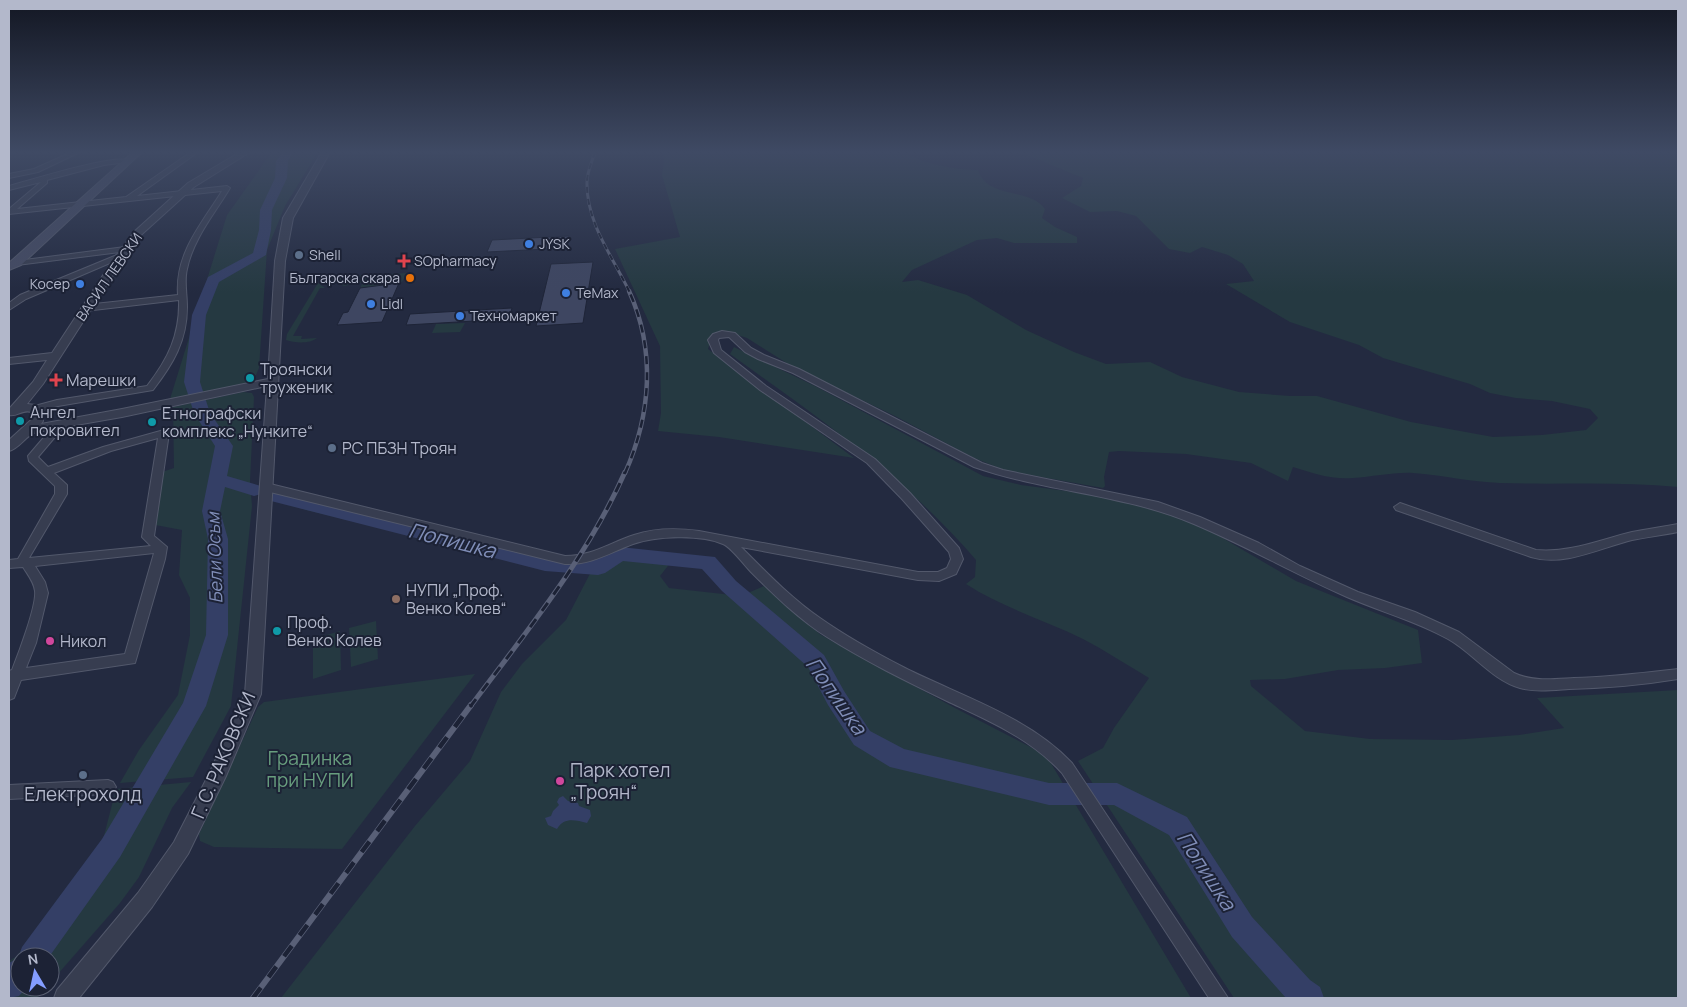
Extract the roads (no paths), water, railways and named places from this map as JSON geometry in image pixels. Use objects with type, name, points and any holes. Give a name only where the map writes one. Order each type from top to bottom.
[{"type":"main road","points":[[11,264],[85,199]]},
{"type":"street","points":[[9,212],[25,199]]},
{"type":"street","points":[[9,212],[128,199]]},
{"type":"street","name":"ВАСИЛ ЛЕВСКИ","points":[[12,413],[37,384],[122,253],[138,233],[175,199]]},
{"type":"street","points":[[12,413],[35,412],[57,403],[150,388],[177,350],[182,334],[183,297],[181,281],[183,266],[190,250],[220,199]]},
{"type":"street","name":"Г. С. РАКОВСКИ","points":[[65,998],[145,900],[181,848],[242,720],[252,694],[273,381],[278,271],[288,218],[299,199]]},
{"type":"street","points":[[11,264],[122,253]]},
{"type":"street","points":[[9,307],[23,297],[122,253]]},
{"type":"street","points":[[85,308],[183,297]]},
{"type":"street","points":[[266,487],[564,560],[589,560],[637,538],[658,534],[689,534],[934,577],[949,574],[954,568],[957,559],[952,547],[906,496],[871,461],[763,388],[717,350],[713,340],[716,336],[727,334],[732,335],[748,350],[760,357],[796,371],[978,465],[1001,474],[1158,506],[1196,520],[1255,546],[1296,569],[1354,595],[1410,615],[1454,636],[1509,677],[1522,683],[1541,686],[1615,682],[1678,674]]},
{"type":"street","points":[[9,361],[54,356]]},
{"type":"street","points":[[9,435],[273,381]]},
{"type":"street","name":"ВАСИЛ ЛЕВСКИ","points":[[35,412],[32,398],[37,384]]},
{"type":"street","points":[[35,412],[48,423],[81,421]]},
{"type":"street","points":[[9,446],[30,429],[35,412]]},
{"type":"street","points":[[9,694],[12,675],[29,643],[42,593],[39,582],[23,558],[61,494],[60,485],[33,459],[33,456],[61,424]]},
{"type":"street","points":[[46,472],[107,449],[164,433],[148,537],[161,548]]},
{"type":"street","points":[[1400,507],[1535,554],[1554,556],[1633,536],[1678,528]]},
{"type":"street","points":[[727,540],[781,595],[816,623],[878,659],[1035,738],[1054,752],[1067,768],[1219,998]]},
{"type":"street","points":[[9,564],[147,551],[161,548]]},
{"type":"street","points":[[12,675],[130,659],[161,548]]},
{"type":"street","points":[[9,792],[108,787]]},
{"type":"water","points":[[563,796],[568,801],[578,803],[579,806],[590,810],[591,816],[587,823],[574,820],[566,821],[557,829],[548,825],[545,818],[551,816],[559,805],[557,802],[559,798]]},
{"type":"waterway","name":"Бели Осъм","points":[[39,947],[111,848],[194,706],[217,635],[218,539],[211,511],[224,446],[202,413],[192,382],[199,315],[213,280],[259,255],[265,230],[266,210],[271,199]]},
{"type":"waterway","name":"Попишка","points":[[218,479],[254,490]]},
{"type":"waterway","name":"Попишка","points":[[278,497],[545,564],[598,568],[620,554],[708,562],[729,586],[816,661],[836,698],[862,738],[899,759],[1049,794],[1117,794],[1178,826],[1242,927],[1299,991],[1309,998]]},
{"type":"railway","points":[[588,199],[596,226],[629,291]]},
{"type":"railway","points":[[625,473],[634,451],[640,428],[647,382],[643,336],[638,313],[629,291]]},
{"type":"railway","points":[[470,707],[534,622],[574,564],[610,504],[625,472]]},
{"type":"railway","points":[[253,998],[471,705]]},
{"type":"place","name":"JYSK","points":[[529,244]]},
{"type":"place","name":"Shell","points":[[299,255]]},
{"type":"place","name":"SOpharmacy","points":[[404,261]]},
{"type":"place","name":"Българска скара","points":[[410,278]]},
{"type":"place","name":"Косер","points":[[80,284]]},
{"type":"place","name":"ТеМах","points":[[566,293]]},
{"type":"place","name":"Lidl","points":[[371,304]]},
{"type":"place","name":"Техномаркет","points":[[460,316]]},
{"type":"place","name":"Троянски труженик","points":[[250,378]]},
{"type":"place","name":"Марешки","points":[[56,380]]},
{"type":"place","name":"Ангел покровител","points":[[20,421]]},
{"type":"place","name":"Етнографски комплекс „Нунките“","points":[[152,422]]},
{"type":"place","name":"РС ПБЗН Троян","points":[[332,448]]},
{"type":"place","name":"НУПИ „Проф. Венко Колев“","points":[[396,599]]},
{"type":"place","name":"Проф. Венко Колев","points":[[277,631]]},
{"type":"place","name":"Никол","points":[[50,641]]},
{"type":"place","name":"Електрохолд","points":[[83,775]]},
{"type":"place","name":"Парк хотел „Троян“","points":[[560,781]]},
{"type":"park label","name":"Градинка при НУПИ","points":[[310,769]]}]
